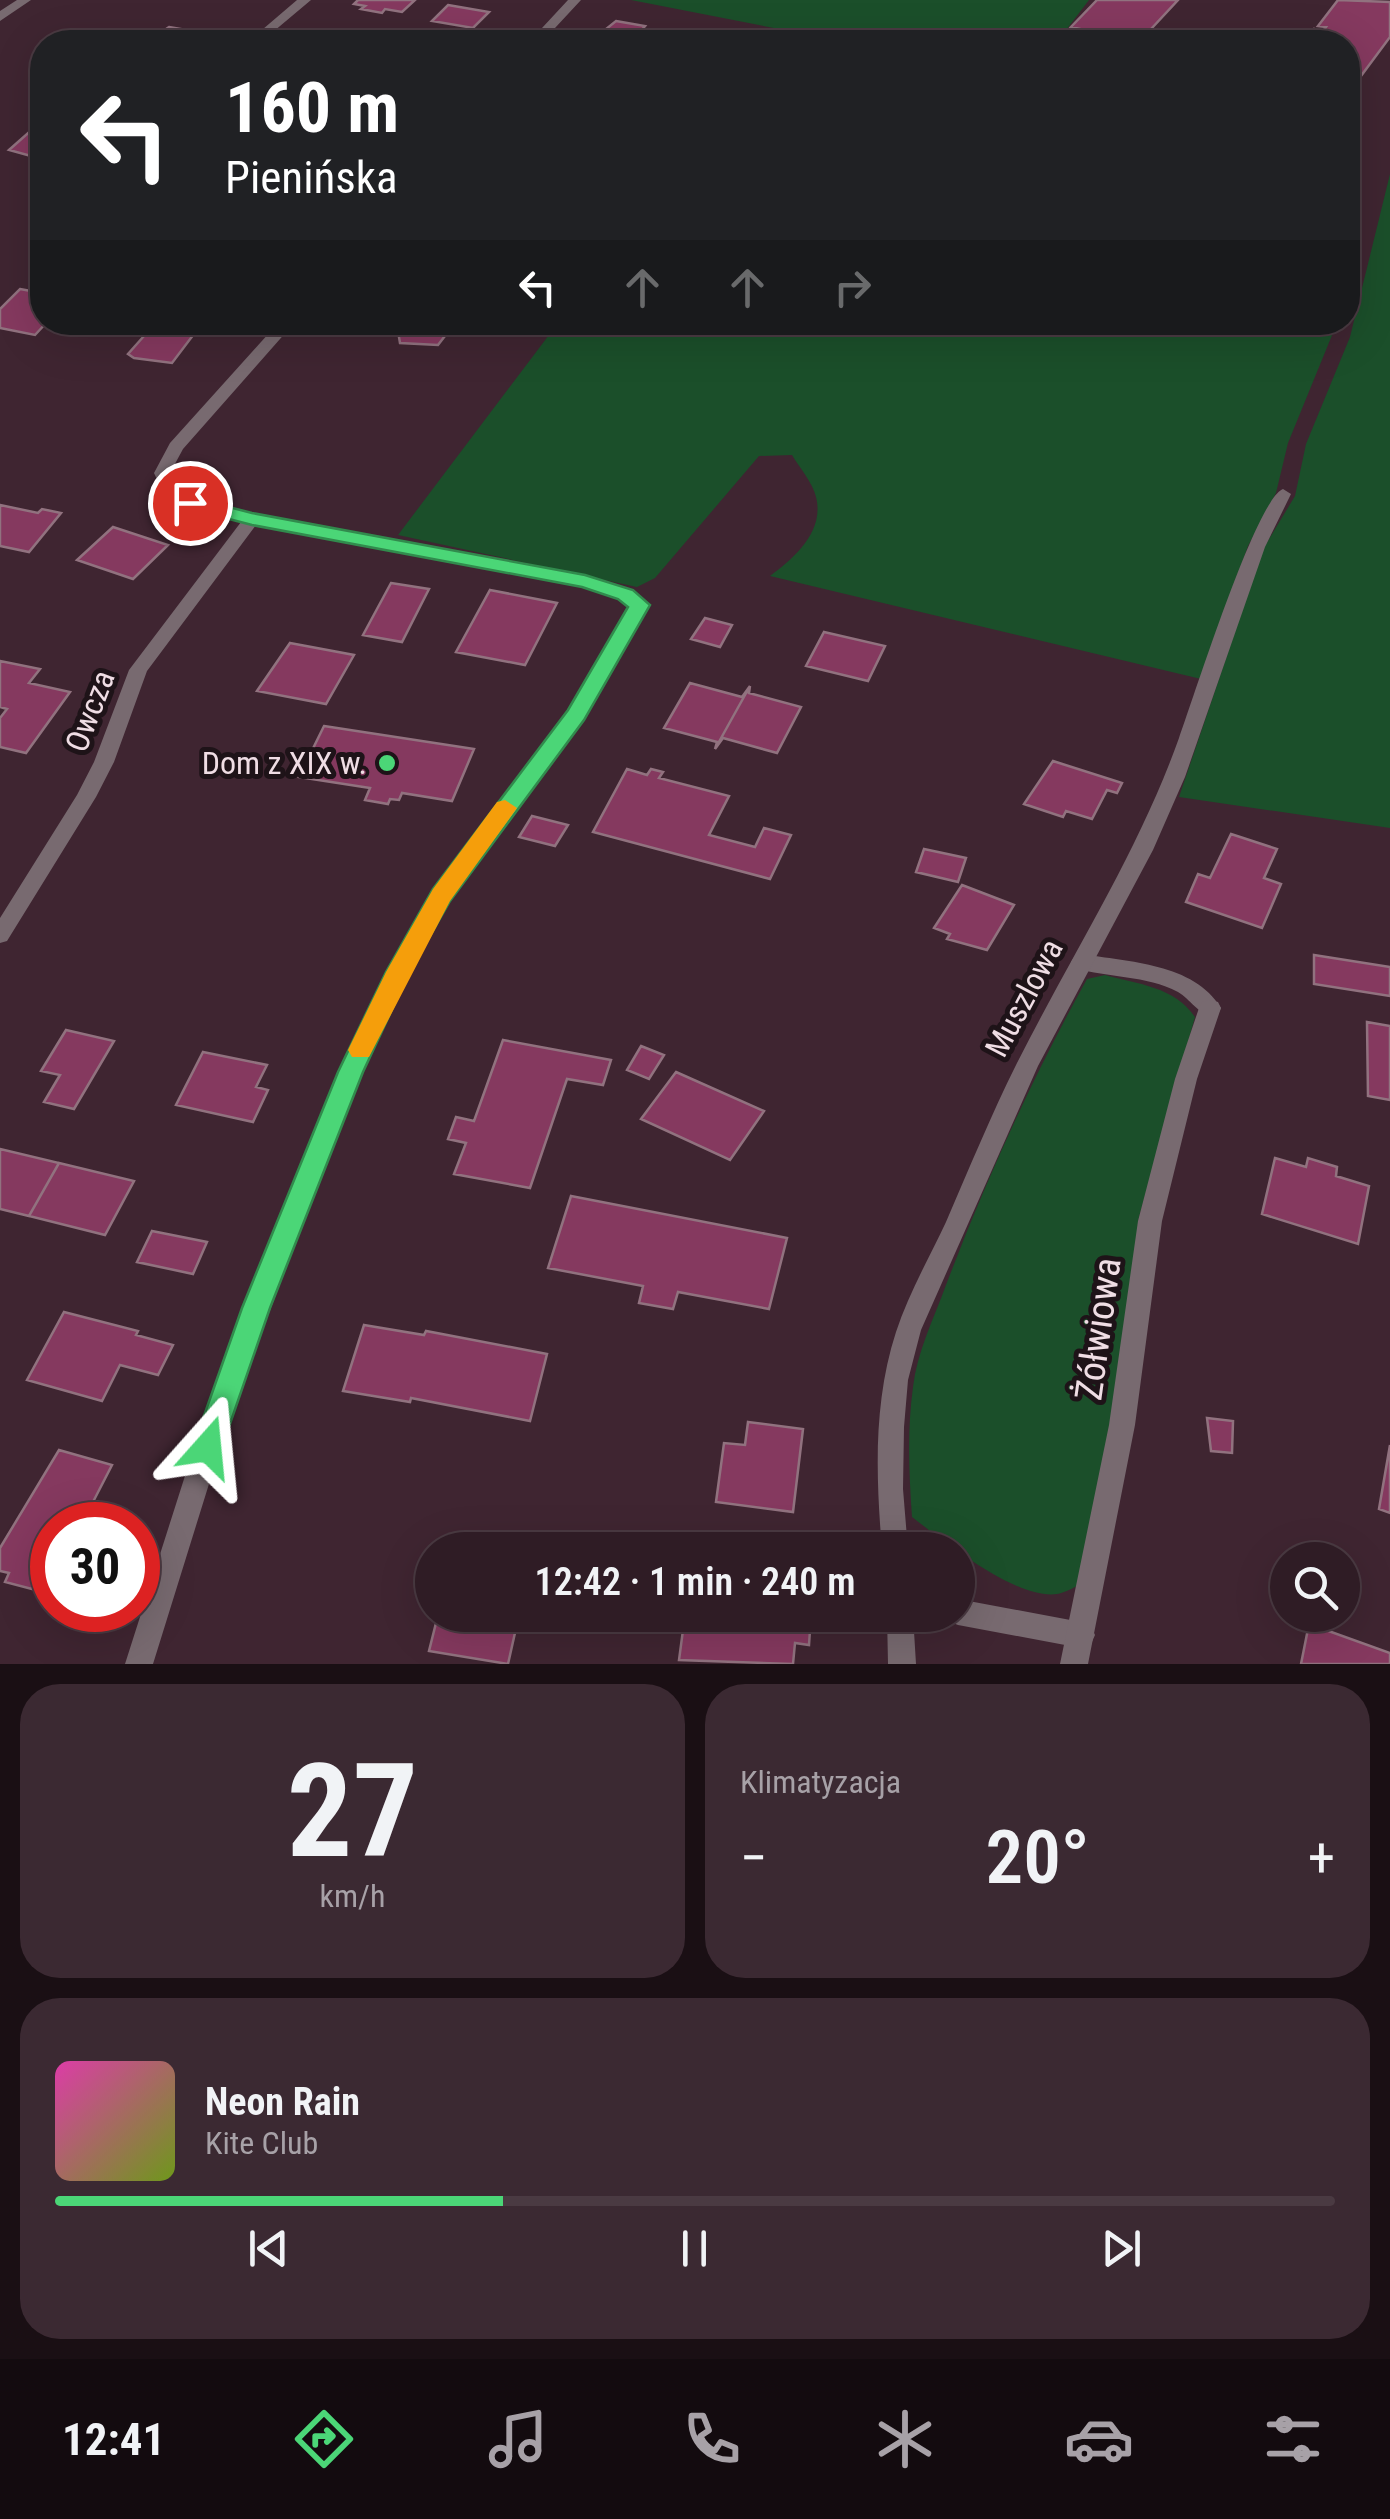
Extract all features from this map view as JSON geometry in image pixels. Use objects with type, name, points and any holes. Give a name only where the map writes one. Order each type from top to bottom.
[{"type":"street","points":[[0,17],[25,0]]},
{"type":"street","points":[[269,30],[305,0]]},
{"type":"street","points":[[546,30],[574,0]]},
{"type":"street","points":[[139,1664],[225,1394],[350,1072],[398,972],[442,895],[576,714],[640,605],[626,595],[585,582],[252,519],[190,503],[166,485],[162,473],[176,447],[276,335]]},
{"type":"street","name":"Muszlowa","points":[[894,1532],[891,1427],[896,1380],[909,1330],[1027,1065],[1143,850],[1176,777],[1256,547],[1283,494]]},
{"type":"street","name":"Owcza","points":[[0,934],[86,797],[104,762],[138,670],[252,519]]},
{"type":"street","name":"Żółwiowa","points":[[1074,1664],[1122,1425],[1150,1220],[1186,1079],[1210,1008],[1201,994],[1183,983],[1082,962]]},
{"type":"street","points":[[975,1615],[1081,1636]]},
{"type":"street","points":[[901,1632],[902,1664]]},
{"type":"green space","points":[[631,0],[1089,0],[1066,30],[784,30]]},
{"type":"green space","points":[[1390,174],[1390,828],[1179,797],[1263,549],[1295,496],[1306,444],[1350,335],[1360,335],[1360,296]]},
{"type":"green space","points":[[549,335],[1332,335],[1288,443],[1276,493],[1248,546],[1201,679],[770,576],[797,553],[816,522],[814,492],[792,455],[759,456],[655,578],[637,587],[398,535]]},
{"type":"green space","points":[[1105,975],[1143,984],[1177,999],[1195,1017],[1139,1217],[1113,1426],[1079,1585],[1060,1593],[1040,1593],[1021,1588],[975,1563],[975,1532],[932,1532],[912,1517],[911,1403],[927,1335],[977,1207],[1047,1054],[1087,979]]},
{"type":"building","points":[[358,0],[415,0],[402,12],[385,9],[382,13],[361,9],[365,6],[354,4]]},
{"type":"building","points":[[1097,0],[1178,0],[1150,30],[1071,27]]},
{"type":"building","points":[[1338,0],[1390,2],[1390,37],[1360,77],[1360,30],[1324,30],[1326,27],[1318,26]]},
{"type":"building","points":[[448,5],[489,12],[473,28],[432,21]]},
{"type":"building","points":[[616,21],[645,26],[642,30],[605,30]]},
{"type":"building","points":[[30,131],[30,156],[9,150]]},
{"type":"building","points":[[20,289],[30,291],[30,334],[0,328],[0,309]]},
{"type":"building","points":[[145,335],[193,335],[172,363],[128,354]]},
{"type":"building","points":[[446,335],[438,345],[400,343],[399,337]]},
{"type":"building","points":[[0,505],[61,513],[29,552],[0,546]]},
{"type":"building","points":[[113,527],[168,545],[133,579],[77,560]]},
{"type":"building","points":[[391,583],[429,589],[402,642],[363,635]]},
{"type":"building","points":[[490,590],[557,603],[525,665],[456,652]]},
{"type":"building","points":[[705,618],[732,625],[720,647],[691,639]]},
{"type":"building","points":[[824,632],[885,646],[868,681],[806,666]]},
{"type":"building","points":[[290,643],[354,655],[326,704],[257,691]]},
{"type":"building","points":[[0,661],[40,669],[29,683],[70,692],[26,753],[0,747],[0,718],[7,709],[0,707]]},
{"type":"building","points":[[690,683],[742,697],[750,686],[715,749],[717,742],[664,728]]},
{"type":"building","points":[[750,686],[749,693],[801,707],[777,753],[723,738],[715,749]]},
{"type":"building","name":"Dom z XIX w.","points":[[324,726],[474,749],[452,801],[402,793],[399,800],[390,799],[388,804],[365,800],[370,788],[299,777]]},
{"type":"building","points":[[1053,761],[1122,783],[1117,793],[1107,790],[1092,819],[1066,811],[1063,817],[1024,804]]},
{"type":"building","points":[[627,769],[647,775],[651,769],[663,772],[659,778],[729,796],[709,835],[755,847],[764,828],[791,835],[770,879],[593,832]]},
{"type":"building","points":[[532,816],[568,825],[555,846],[519,837]]},
{"type":"building","points":[[1231,834],[1277,849],[1264,878],[1281,884],[1262,928],[1186,902],[1198,874],[1210,878]]},
{"type":"building","points":[[924,849],[966,858],[958,882],[916,872]]},
{"type":"building","points":[[962,885],[1014,905],[987,950],[947,939],[950,934],[934,928]]},
{"type":"building","points":[[1314,955],[1390,967],[1390,996],[1314,984]]},
{"type":"building","points":[[1367,1022],[1390,1026],[1390,1100],[1368,1096]]},
{"type":"building","points":[[66,1030],[114,1041],[74,1109],[44,1102],[60,1075],[41,1071]]},
{"type":"building","points":[[503,1040],[611,1060],[603,1085],[567,1079],[530,1188],[454,1174],[466,1143],[448,1139],[456,1117],[474,1121]]},
{"type":"building","points":[[641,1046],[664,1055],[649,1079],[627,1070]]},
{"type":"building","points":[[203,1052],[267,1065],[256,1087],[268,1090],[253,1122],[176,1105]]},
{"type":"building","points":[[676,1072],[764,1111],[730,1160],[641,1119]]},
{"type":"building","points":[[0,1149],[59,1163],[29,1216],[0,1209]]},
{"type":"building","points":[[1275,1158],[1306,1167],[1308,1158],[1337,1167],[1336,1176],[1369,1186],[1358,1244],[1262,1214]]},
{"type":"building","points":[[59,1163],[134,1181],[105,1235],[29,1216]]},
{"type":"building","points":[[571,1196],[787,1238],[769,1309],[678,1292],[673,1309],[639,1303],[643,1286],[548,1268]]},
{"type":"building","points":[[152,1231],[207,1242],[193,1274],[137,1262]]},
{"type":"building","points":[[64,1312],[138,1331],[136,1335],[173,1345],[158,1375],[120,1365],[102,1401],[27,1380]]},
{"type":"building","points":[[364,1325],[424,1335],[426,1331],[547,1354],[530,1421],[411,1398],[410,1402],[343,1391]]},
{"type":"building","points":[[1207,1418],[1233,1421],[1232,1453],[1211,1451]]},
{"type":"building","points":[[748,1422],[803,1429],[793,1512],[716,1502],[724,1443],[745,1445]]},
{"type":"building","points":[[1390,1445],[1390,1513],[1379,1509]]},
{"type":"building","points":[[59,1450],[112,1465],[94,1500],[99,1502],[30,1502],[30,1588],[5,1582],[9,1573],[0,1571],[0,1548]]},
{"type":"building","points":[[434,1632],[515,1632],[508,1664],[429,1651]]},
{"type":"building","points":[[683,1632],[810,1632],[809,1645],[795,1643],[793,1664],[679,1660]]},
{"type":"building","points":[[1307,1632],[1331,1632],[1390,1653],[1390,1664],[1301,1664]]},
{"type":"slow traffic","points":[[360,1050],[442,895],[505,808]]},
{"type":"place","name":"Dom z XIX w.","points":[[387,763]]},
{"type":"route","points":[[190,503],[252,519],[585,582],[626,595],[640,605],[576,714],[442,895],[398,972],[350,1072],[256,1308],[208,1447]]}]
